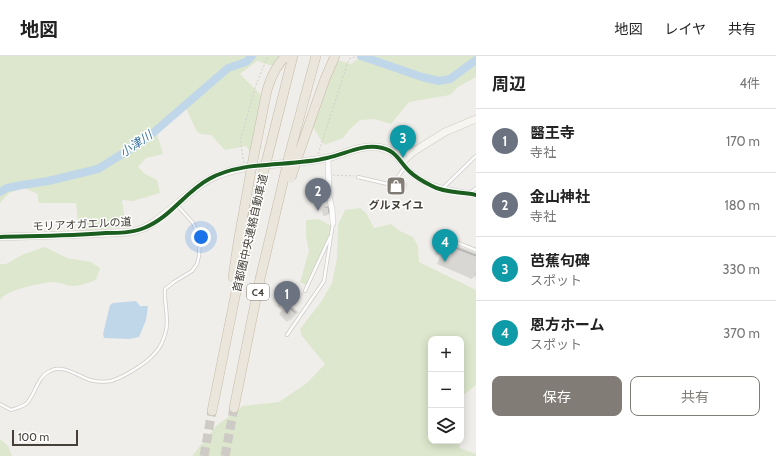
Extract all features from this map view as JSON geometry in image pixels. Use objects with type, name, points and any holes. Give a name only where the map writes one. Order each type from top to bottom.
[{"type":"highway","name":"首都圏中央連絡自動車道","points":[[212,411],[226,338],[261,181],[293,56]]},
{"type":"highway","points":[[226,338],[238,243],[267,90],[274,72],[285,57]]},
{"type":"highway","name":"首都圏中央連絡自動車道","points":[[234,408],[260,279],[294,156],[315,57]]},
{"type":"highway","points":[[294,156],[333,60]]},
{"type":"street","points":[[476,119],[445,132],[413,152],[402,162],[410,173],[435,188],[476,195]]},
{"type":"street","name":"モリアオガエルの道","points":[[0,237],[132,232],[153,223],[208,180],[228,171],[244,168],[328,158],[371,146],[383,148],[402,162]]},
{"type":"street","points":[[328,158],[329,196],[333,223]]},
{"type":"lane","points":[[442,189],[476,156]]},
{"type":"lane","points":[[358,177],[392,185],[402,162]]},
{"type":"lane","points":[[470,194],[476,188]]},
{"type":"lane","points":[[0,404],[11,410],[20,408],[27,403],[42,377],[50,371],[58,369],[65,370],[90,380],[102,382],[113,380],[142,364],[156,353],[162,343],[166,331],[165,289],[192,271],[197,264],[199,256],[200,238],[193,223],[177,205]]},
{"type":"lane","points":[[287,335],[324,281],[333,223]]},
{"type":"lane","points":[[305,291],[331,235]]},
{"type":"lane","points":[[453,241],[476,250]]},
{"type":"path","points":[[244,168],[241,138],[256,85],[268,56]]},
{"type":"path","points":[[316,160],[350,59],[355,57]]},
{"type":"path","points":[[329,175],[358,177]]},
{"type":"path","points":[[301,297],[292,308],[301,316]]},
{"type":"green space","points":[[0,56],[282,56],[273,66],[257,61],[240,74],[261,95],[251,154],[246,146],[225,150],[211,135],[200,134],[196,130],[184,104],[157,134],[163,154],[146,158],[138,167],[145,174],[157,180],[160,193],[133,201],[122,200],[126,227],[79,231],[76,203],[38,202],[38,194],[24,188],[9,193],[0,203]]},
{"type":"green space","points":[[359,56],[476,56],[476,77],[458,87],[450,95],[409,102],[391,124],[375,119],[360,120],[343,138],[324,145],[313,127],[337,60],[351,64],[359,58]]},
{"type":"green space","points":[[360,208],[366,213],[374,228],[391,224],[400,231],[413,237],[418,246],[419,262],[476,290],[476,385],[464,394],[464,336],[428,336],[428,444],[459,444],[460,448],[476,454],[476,456],[192,456],[216,426],[243,406],[279,402],[307,383],[325,364],[302,336],[300,329],[321,302],[332,283],[337,259],[338,225],[345,210]]},
{"type":"green space","points":[[319,219],[331,226],[330,235],[306,285],[300,282],[309,251],[306,237],[306,220]]},
{"type":"green space","points":[[45,247],[67,258],[91,262],[100,268],[96,280],[74,286],[53,282],[33,285],[10,293],[0,300],[0,264],[6,264],[24,254]]},
{"type":"green space","points":[[0,439],[8,446],[12,456],[0,456]]},
{"type":"water","points":[[136,301],[140,306],[148,306],[146,320],[139,337],[129,339],[104,338],[103,334],[110,305],[113,303]]},
{"type":"building","points":[[397,183],[404,185],[403,191],[394,189]]},
{"type":"building","points":[[328,208],[328,215],[323,216],[322,209]]},
{"type":"building","points":[[445,245],[476,257],[476,271],[472,279],[437,264],[440,256],[435,254],[437,250],[442,252]]},
{"type":"building","points":[[291,287],[297,294],[288,301],[289,303],[286,306],[295,314],[287,322],[279,314],[282,310],[277,306],[285,294],[284,293]]},
{"type":"waterway","name":"小津川","points":[[0,192],[7,188],[48,181],[98,169],[146,139],[228,68],[246,62],[252,56]]},
{"type":"waterway","name":"小津川","points":[[361,56],[422,77],[439,81],[450,79],[476,60]]},
{"type":"tunnel","points":[[225,456],[234,408]]},
{"type":"tunnel","points":[[204,456],[212,411]]},
{"type":"cycle path","points":[[0,237],[79,235],[135,231],[153,224],[170,212],[200,184],[222,173],[251,166],[313,161],[333,157],[364,147],[377,147],[388,150],[393,153],[411,173],[437,188],[476,195]]},
{"type":"place","name":"芭蕉句碑","points":[[403,158]]},
{"type":"place","name":"グルヌイユ","points":[[396,186]]},
{"type":"place","name":"金山神社","points":[[318,211]]},
{"type":"place","name":"恩方ホーム","points":[[445,262]]},
{"type":"place","name":"醫王寺","points":[[287,314]]}]
